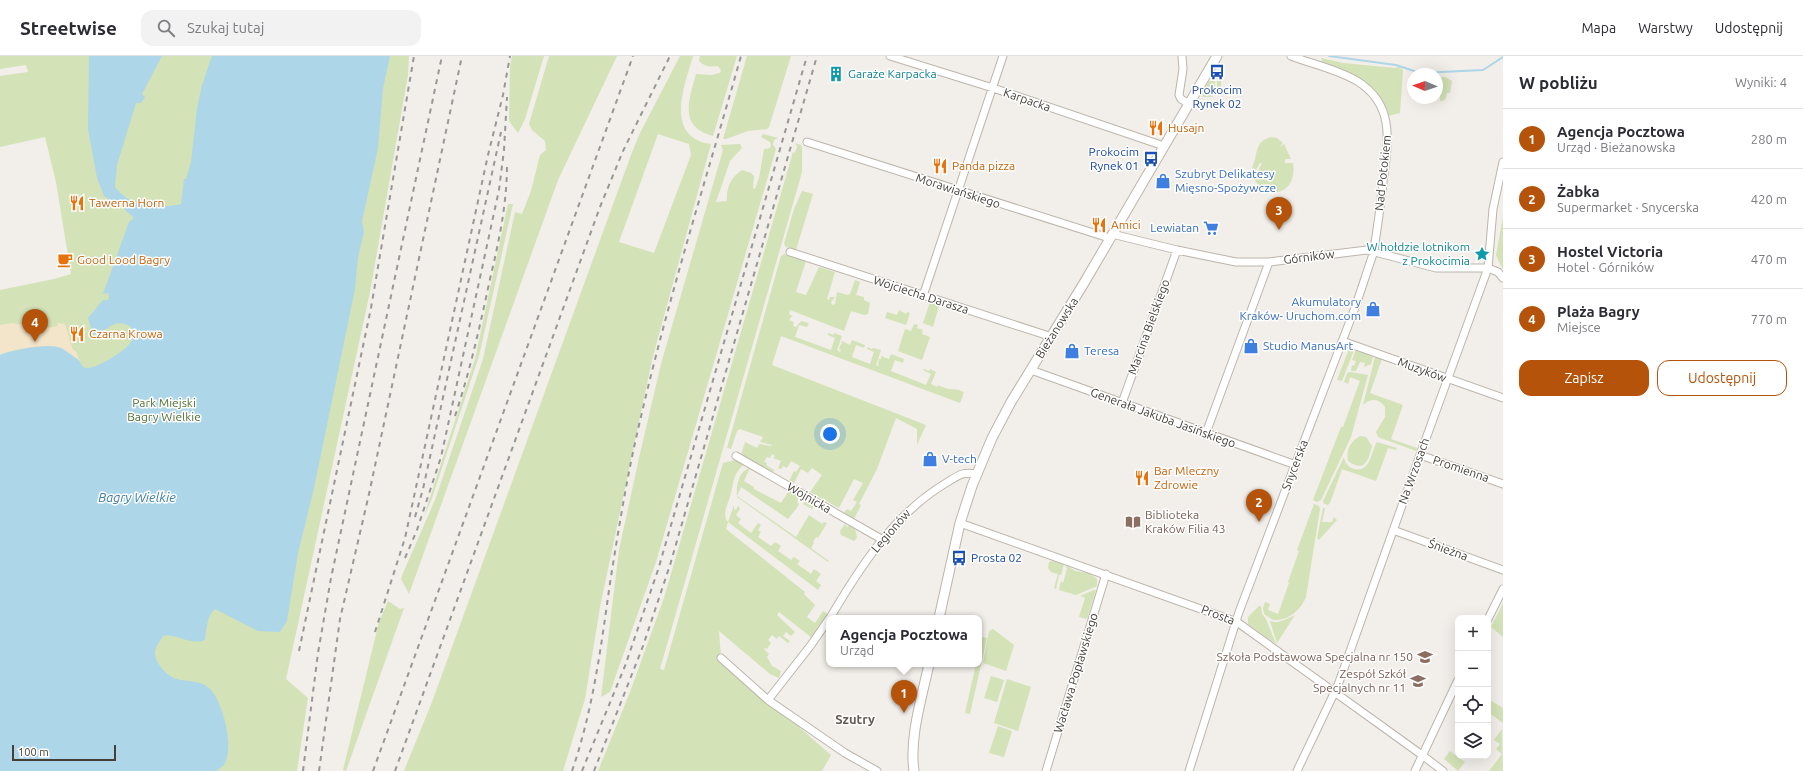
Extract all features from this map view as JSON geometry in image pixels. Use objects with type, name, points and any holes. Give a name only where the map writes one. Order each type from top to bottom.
[{"type":"street","name":"Karpacka","points":[[890,56],[993,88],[1164,146]]},
{"type":"street","points":[[923,296],[1003,56]]},
{"type":"street","points":[[1182,56],[1183,71],[1179,95],[1181,99],[1189,104]]},
{"type":"street","name":"Bieżanowska","points":[[940,615],[960,522],[976,474],[999,424],[1052,337],[1217,56]]},
{"type":"street","name":"Nad Potokiem","points":[[1291,56],[1356,81],[1376,98],[1383,110],[1388,130],[1388,142],[1374,251]]},
{"type":"street","name":"Morawiańskiego","points":[[807,142],[958,191],[1111,236]]},
{"type":"street","name":"Na Wrzosach","points":[[1297,771],[1335,692],[1488,268],[1493,209],[1503,162]]},
{"type":"street","name":"Górników","points":[[1111,236],[1236,262],[1269,262],[1367,250],[1436,268],[1488,268]]},
{"type":"street","name":"Marcina Bielskiego","points":[[1122,403],[1177,250]]},
{"type":"street","name":"Snycerska","points":[[1189,771],[1237,622],[1374,251]]},
{"type":"street","name":"Wojciecha Darasza","points":[[790,252],[1052,337]]},
{"type":"street","points":[[1206,433],[1269,262]]},
{"type":"street","points":[[1488,268],[1498,272],[1503,278]]},
{"type":"street","name":"Muzyków","points":[[1342,341],[1503,398]]},
{"type":"street","name":"Generała Jakuba Jasińskiego","points":[[1031,370],[1296,465]]},
{"type":"street","name":"Promienna","points":[[1420,455],[1503,484]]},
{"type":"street","name":"Wojnicka","points":[[736,456],[883,540]]},
{"type":"street","name":"Legionów","points":[[831,615],[862,566],[909,510],[923,498],[964,472],[976,474]]},
{"type":"street","name":"Prosta","points":[[960,522],[1237,622],[1442,771]]},
{"type":"street","name":"Śnieżna","points":[[1393,530],[1503,570]]},
{"type":"street","name":"Wacława Popławskiego","points":[[1046,771],[1106,574]]},
{"type":"street","points":[[1490,615],[1503,589]]},
{"type":"street","name":"Legionów","points":[[768,700],[811,645],[826,622]]},
{"type":"street","points":[[721,658],[768,700],[845,753],[877,771]]},
{"type":"street","points":[[914,771],[913,756],[915,736],[928,667]]},
{"type":"street","points":[[1414,771],[1455,686]]},
{"type":"green space","name":"Bagry Wielkie","points":[[0,56],[409,56],[408,75],[370,292],[286,679],[308,698],[297,771],[0,771],[0,290],[71,274],[56,182],[45,137],[0,147],[0,76],[28,72],[26,65],[0,69]]},
{"type":"green space","points":[[512,56],[544,56],[525,119],[518,133],[509,121],[510,67]]},
{"type":"green space","points":[[549,56],[617,56],[558,180],[409,594],[401,579],[435,500],[483,359],[515,212],[522,214],[531,191],[540,155],[546,150],[545,141],[532,130],[529,124]]},
{"type":"green space","points":[[680,56],[693,56],[683,90],[681,115],[689,134],[699,141],[711,144],[652,360],[600,607],[585,699],[563,771],[404,771],[432,702],[640,133]],"holes":[[[658,134],[689,144],[691,155],[654,253],[619,242]]]},
{"type":"green space","points":[[700,56],[737,56],[713,136],[702,132],[690,119],[689,103],[696,74],[712,75],[720,73],[721,70],[718,66],[703,64],[699,61]]},
{"type":"green space","points":[[747,56],[791,56],[769,127],[767,129],[748,131],[723,139]]},
{"type":"green space","points":[[1321,58],[1343,63],[1395,68],[1399,67],[1403,70],[1400,113],[1388,116],[1383,104],[1370,88],[1354,77],[1323,64]]},
{"type":"green space","points":[[1443,77],[1452,81],[1450,93],[1447,93],[1445,99],[1443,100]]},
{"type":"green space","points":[[1209,81],[1215,81],[1215,86],[1211,86],[1211,91],[1217,91],[1217,81],[1221,81],[1221,87],[1212,97],[1203,97],[1202,93]]},
{"type":"green space","points":[[763,134],[778,138],[774,140],[773,145],[776,149],[656,562],[610,692],[601,697],[619,550],[639,458],[661,364],[723,150],[721,145],[740,144],[742,148],[730,161],[716,202],[727,201],[728,187],[732,179],[742,170],[751,173],[754,176],[753,188],[755,189],[759,178],[764,149],[770,148],[771,145],[770,142],[761,137]]},
{"type":"green space","points":[[1271,137],[1277,138],[1283,143],[1279,147],[1284,144],[1291,159],[1285,159],[1285,163],[1293,163],[1291,182],[1286,188],[1273,192],[1266,191],[1254,179],[1262,163],[1260,163],[1253,175],[1252,171],[1259,146],[1263,140]]},
{"type":"green space","points":[[795,143],[801,145],[802,148],[802,172],[660,669],[664,670],[723,463],[736,460],[742,462],[743,465],[733,482],[726,509],[726,520],[728,522],[726,529],[805,592],[804,594],[815,605],[807,617],[815,623],[823,611],[828,614],[812,638],[779,612],[777,615],[795,632],[791,636],[786,632],[783,636],[790,641],[788,643],[779,636],[777,639],[772,635],[768,640],[771,643],[767,649],[764,649],[769,654],[767,657],[772,666],[781,671],[779,678],[770,674],[719,631],[721,658],[802,724],[800,728],[831,755],[822,771],[598,771],[630,692],[664,598],[793,152],[795,153],[797,147]]},
{"type":"green space","points":[[802,191],[813,194],[796,250],[786,247],[784,244],[794,209]]},
{"type":"green space","points":[[508,204],[513,204],[479,356],[431,501],[424,516],[475,359]]},
{"type":"green space","points":[[1503,217],[1503,270],[1496,255]]},
{"type":"green space","points":[[784,254],[806,261],[796,292],[806,295],[819,267],[835,272],[827,299],[829,300],[830,297],[835,297],[831,302],[832,305],[835,304],[837,292],[848,295],[850,294],[855,280],[860,282],[856,295],[864,297],[864,300],[870,303],[868,314],[864,315],[851,311],[844,331],[790,310],[789,314],[793,316],[789,320],[794,322],[793,326],[796,327],[801,321],[809,323],[807,327],[799,325],[795,337],[831,350],[835,338],[828,335],[828,333],[834,335],[834,333],[842,336],[837,350],[840,352],[841,350],[839,349],[841,344],[843,344],[841,343],[842,341],[850,345],[852,340],[865,345],[864,348],[856,345],[852,357],[870,364],[874,352],[867,349],[867,347],[881,350],[876,365],[879,366],[879,359],[881,359],[881,356],[889,359],[891,354],[904,359],[903,363],[895,360],[891,371],[926,385],[931,374],[923,370],[929,371],[930,369],[936,372],[931,384],[937,387],[938,385],[964,392],[960,403],[781,336],[772,365],[926,425],[917,445],[917,429],[896,418],[877,469],[859,504],[861,505],[854,519],[844,513],[847,509],[851,511],[857,502],[853,500],[863,483],[854,479],[839,508],[810,492],[822,475],[812,468],[808,473],[801,469],[794,483],[789,481],[794,471],[796,472],[800,466],[791,461],[787,468],[783,466],[781,469],[778,468],[781,461],[773,458],[775,456],[772,454],[770,458],[767,457],[764,462],[774,470],[773,472],[741,455],[745,442],[757,448],[759,444],[772,445],[760,442],[763,437],[740,429],[737,431],[731,449],[727,448],[781,256]]},
{"type":"green space","points":[[930,302],[939,306],[933,327],[923,323]]},
{"type":"green space","points":[[899,310],[906,314],[907,312],[910,313],[906,325],[885,318],[887,312],[897,315]]},
{"type":"green space","points":[[914,324],[918,325],[917,328],[923,330],[922,334],[930,337],[922,360],[898,351],[905,329],[911,331]]},
{"type":"green space","points":[[1349,349],[1354,350],[1342,381],[1337,380]]},
{"type":"green space","points":[[1356,350],[1373,357],[1371,364],[1364,367],[1365,363],[1360,362],[1356,371],[1351,371],[1352,365],[1354,366],[1356,361],[1352,360]]},
{"type":"green space","points":[[1375,357],[1382,359],[1370,393],[1403,405],[1391,439],[1417,448],[1416,451],[1378,437],[1376,432],[1385,417],[1385,407],[1383,404],[1375,400],[1369,401],[1363,405]]},
{"type":"green space","points":[[1350,372],[1368,375],[1351,437],[1321,500],[1317,502],[1313,500],[1360,381],[1350,377],[1348,384],[1344,382],[1347,373]]},
{"type":"green space","points":[[1360,436],[1366,437],[1372,446],[1365,464],[1358,466],[1348,461],[1348,450],[1351,444]]},
{"type":"green space","points":[[1377,442],[1397,448],[1396,450],[1388,448],[1376,481],[1342,469],[1330,503],[1328,505],[1324,504],[1323,501],[1344,457],[1345,461],[1350,467],[1354,469],[1364,468],[1370,460]]},
{"type":"green space","points":[[750,468],[744,481],[754,487],[754,489],[781,503],[790,489],[815,504],[812,509],[803,504],[805,499],[799,498],[797,508],[788,519],[741,487],[737,496],[740,476],[743,472]]},
{"type":"green space","points":[[737,496],[796,537],[809,515],[822,524],[824,522],[827,523],[818,538],[816,537],[811,548],[829,561],[828,562]]},
{"type":"green space","points":[[1314,504],[1319,506],[1320,509],[1306,597],[1301,606],[1289,617],[1273,620],[1264,614],[1263,608],[1265,602],[1270,604],[1268,610],[1278,614],[1299,551],[1297,550]]},
{"type":"green space","points":[[734,505],[734,509],[736,510],[738,506],[740,509],[736,515],[741,519],[738,523],[751,533],[758,523],[761,525],[758,530],[761,532],[758,537],[771,546],[775,542],[781,546],[778,551],[791,560],[794,557],[800,561],[797,564],[811,574],[814,569],[821,574],[816,581],[821,585],[818,590],[728,522]]},
{"type":"green space","points":[[1323,508],[1325,508],[1322,522],[1332,522],[1334,517],[1337,520],[1319,540],[1317,538]]},
{"type":"green space","points":[[845,524],[847,527],[852,525],[856,532],[857,538],[854,541],[841,535],[840,531]]},
{"type":"green space","points":[[1052,561],[1064,564],[1061,575],[1059,575],[1056,589],[1054,588],[1058,574],[1051,572],[1048,568],[1049,562]]},
{"type":"green space","points":[[1066,565],[1075,571],[1089,573],[1097,579],[1097,586],[1076,595],[1059,590],[1061,581],[1063,583],[1067,569]]},
{"type":"green space","points":[[1096,590],[1087,619],[1079,617],[1085,598],[1080,596]]},
{"type":"green space","points":[[388,601],[400,609],[404,608],[346,771],[343,770],[379,622]]},
{"type":"green space","points":[[1503,603],[1503,637],[1491,627]]},
{"type":"green space","points":[[1259,606],[1261,606],[1262,614],[1266,619],[1276,644],[1248,624],[1248,617]]},
{"type":"green space","points":[[1295,615],[1277,643],[1270,621],[1280,621]]},
{"type":"green space","points":[[993,629],[1014,645],[1006,671],[983,663],[989,631]]},
{"type":"green space","points":[[982,637],[987,638],[982,660]]},
{"type":"green space","points":[[975,667],[981,667],[970,714],[965,713]]},
{"type":"green space","points":[[991,676],[1004,680],[997,702],[984,698]]},
{"type":"green space","points":[[1007,679],[1031,687],[1018,731],[994,723]]},
{"type":"green space","points":[[1491,701],[1503,708],[1503,723],[1491,714]]},
{"type":"green space","points":[[998,726],[1012,731],[1004,757],[989,753]]},
{"type":"green space","points":[[1502,729],[1503,771],[1489,771],[1502,754],[1496,749],[1500,744],[1494,740]]},
{"type":"green space","points":[[1450,751],[1455,755],[1455,759],[1461,759],[1465,762],[1458,771],[1444,759]]},
{"type":"sand","points":[[13,323],[41,329],[58,326],[57,323],[65,324],[73,350],[76,351],[79,360],[61,348],[48,346],[21,349],[0,355],[0,325]]},
{"type":"water","name":"Bagry Wielkie","points":[[89,56],[162,56],[142,94],[145,97],[141,103],[136,103],[117,165],[115,187],[129,200],[137,203],[149,206],[172,206],[181,204],[184,179],[186,179],[191,162],[197,109],[202,85],[212,56],[390,56],[383,88],[378,148],[362,221],[364,232],[358,257],[355,289],[314,488],[298,553],[287,621],[280,632],[258,631],[215,609],[210,615],[206,628],[205,640],[189,641],[173,636],[163,636],[155,650],[155,656],[165,672],[173,678],[198,682],[206,685],[214,694],[219,703],[226,724],[228,746],[225,763],[216,771],[0,771],[0,355],[32,348],[50,346],[58,347],[75,357],[82,366],[91,368],[103,363],[128,346],[133,337],[132,328],[118,323],[114,324],[98,335],[93,334],[88,318],[103,300],[108,300],[108,293],[103,294],[129,222],[134,218],[124,209],[104,196],[97,178],[88,129]]},
{"type":"waterway","points":[[1329,56],[1396,65],[1420,73],[1483,70],[1503,57]]},
{"type":"railway","points":[[299,651],[371,308],[414,56]]},
{"type":"railway","points":[[303,771],[318,653],[331,578],[442,56]]},
{"type":"railway","points":[[319,771],[340,619],[369,494],[462,56]]},
{"type":"railway","points":[[375,632],[405,538],[488,155],[503,95],[510,56]]},
{"type":"railway","points":[[373,771],[633,56]]},
{"type":"railway","points":[[395,771],[600,207],[623,151],[670,56]]},
{"type":"railway","points":[[572,771],[586,725],[596,678],[624,501],[644,402],[670,302],[741,56]]},
{"type":"railway","points":[[582,771],[625,666],[658,570],[807,56]]},
{"type":"railway","points":[[594,771],[643,646],[670,565],[817,56]]},
{"type":"railway","points":[[405,558],[417,530],[441,457],[499,190],[504,150],[507,97]]},
{"type":"railway","points":[[415,517],[423,489],[501,132]]},
{"type":"railway","points":[[455,416],[474,348],[502,222],[506,194],[507,164]]},
{"type":"place","name":"Prokocim Rynek 02","points":[[1217,72]]},
{"type":"place","name":"Garaże Karpacka","points":[[836,74]]},
{"type":"place","name":"Husajn","points":[[1156,128]]},
{"type":"place","name":"Prokocim Rynek 01","points":[[1151,159]]},
{"type":"place","name":"Panda pizza","points":[[940,166]]},
{"type":"place","name":"Szubryt Delikatesy Mięsno-Spożywcze","points":[[1163,181]]},
{"type":"place","name":"Tawerna Horn","points":[[77,203]]},
{"type":"place","name":"Amici","points":[[1099,225]]},
{"type":"place","name":"Lewiatan","points":[[1211,228]]},
{"type":"place","name":"Hostel Victoria","points":[[1279,230]]},
{"type":"place","name":"W hołdzie lotnikom z Prokocimia","points":[[1482,254]]},
{"type":"place","name":"Good Lood Bagry","points":[[65,260]]},
{"type":"place","name":"Akumulatory Kraków- Uruchom.com","points":[[1373,309]]},
{"type":"place","name":"Czarna Krowa","points":[[77,334]]},
{"type":"place","name":"Plaża Bagry","points":[[35,342]]},
{"type":"place","name":"Studio ManusArt","points":[[1251,346]]},
{"type":"place","name":"Teresa","points":[[1072,351]]},
{"type":"place","name":"V-tech","points":[[930,459]]},
{"type":"place","name":"Bar Mleczny Zdrowie","points":[[1142,478]]},
{"type":"place","name":"Biblioteka Kraków Filia 43","points":[[1133,522]]},
{"type":"place","name":"Żabka","points":[[1259,522]]},
{"type":"place","name":"Prosta 02","points":[[959,558]]},
{"type":"place","name":"Szkoła Podstawowa Specjalna nr 150","points":[[1425,657]]},
{"type":"place","name":"Zespół Szkół Specjalnych nr 11","points":[[1418,681]]},
{"type":"place","name":"Agencja Pocztowa","points":[[904,713]]},
{"type":"district","name":"Szutry","points":[[855,719]]},
{"type":"park label","name":"Park Miejski Bagry Wielkie","points":[[164,410]]}]
